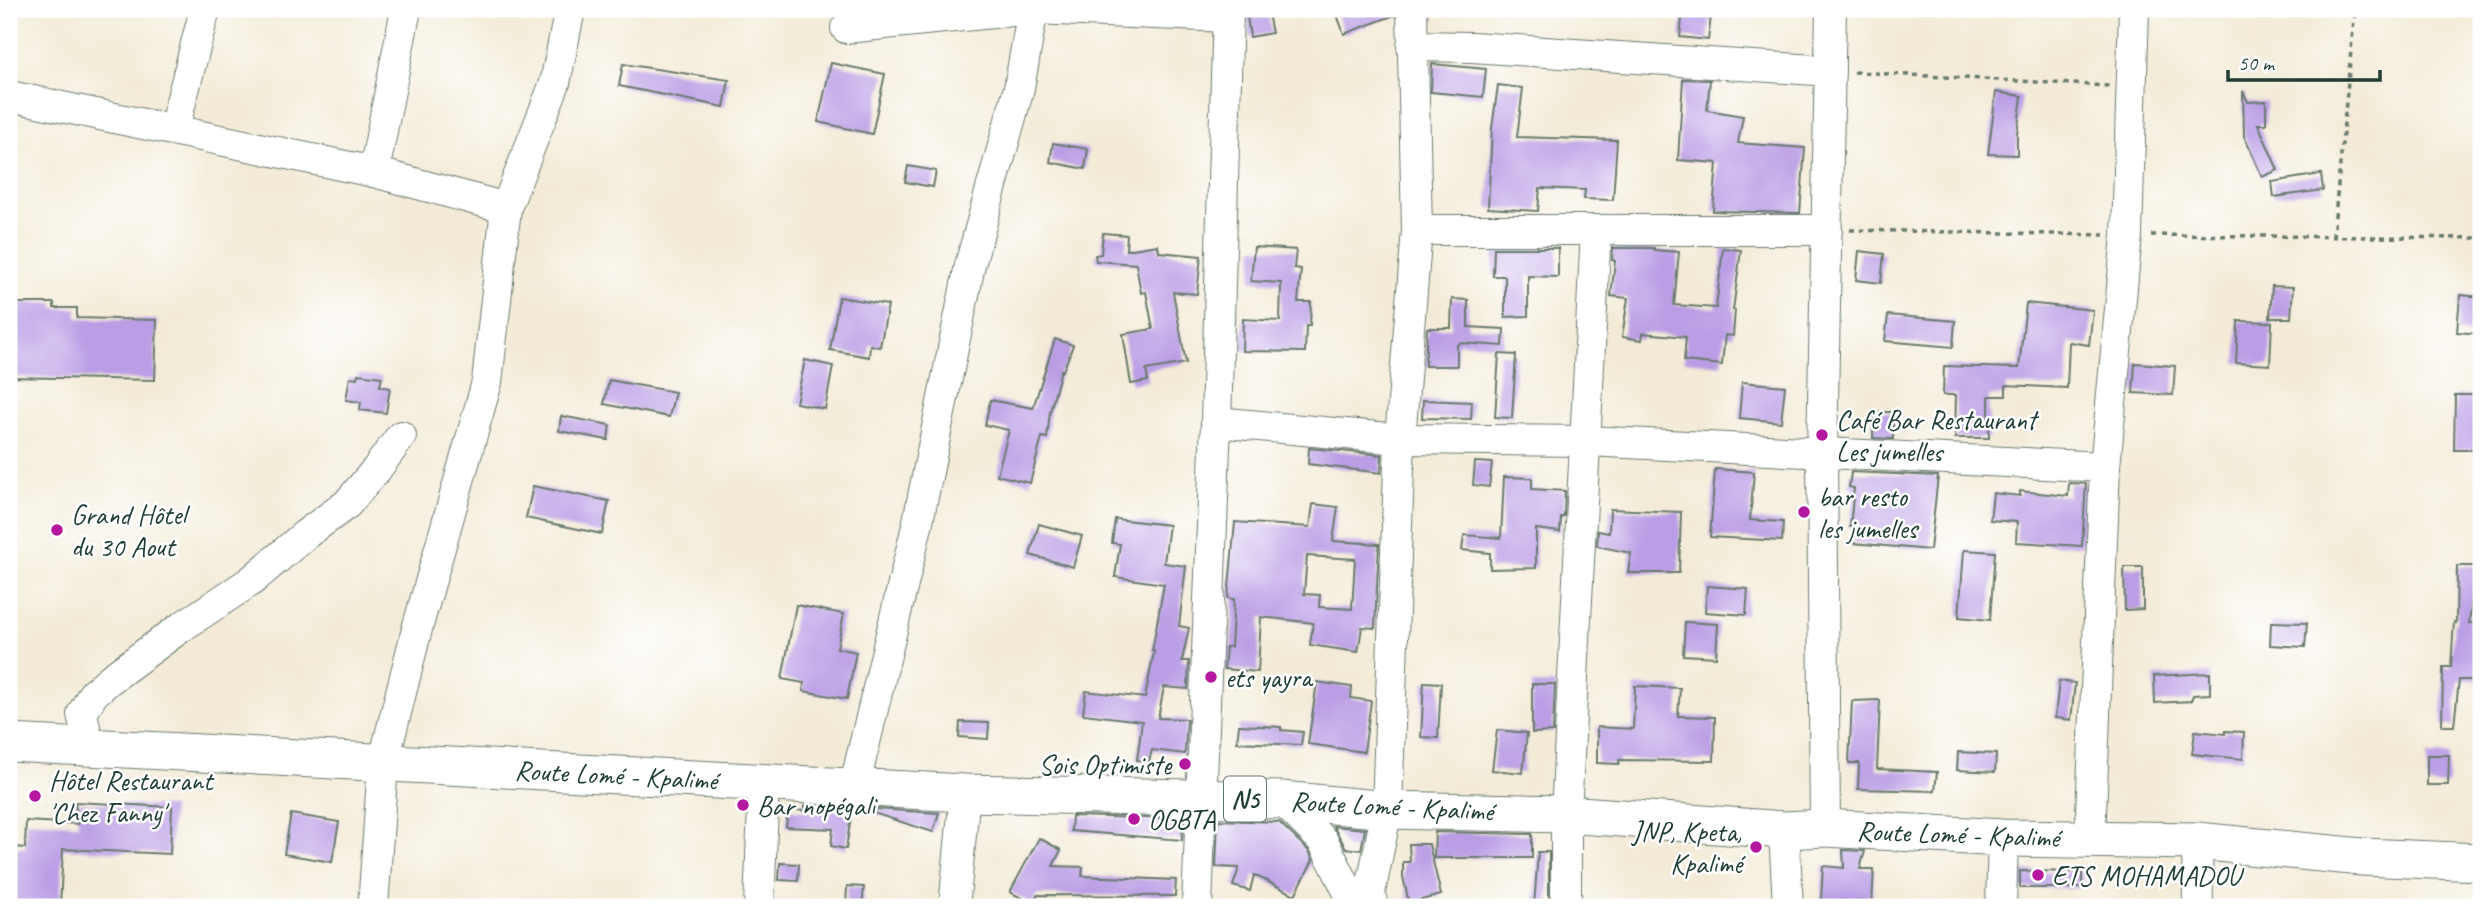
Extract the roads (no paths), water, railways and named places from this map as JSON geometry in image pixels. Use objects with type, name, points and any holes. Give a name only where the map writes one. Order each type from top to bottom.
[{"type":"main road","name":"Route Lomé - Kpalimé","points":[[9,743],[89,745],[383,764],[965,793],[1282,800],[1387,810],[1566,814],[1784,830],[1825,828],[2003,838],[2197,841],[2362,857],[2481,862]]},
{"type":"street","points":[[174,129],[205,9]]},
{"type":"street","points":[[374,172],[407,9]]},
{"type":"street","points":[[373,907],[383,764],[417,629],[487,382],[506,208],[555,83],[570,9]]},
{"type":"street","points":[[855,788],[917,526],[970,265],[1019,88],[1033,9]]},
{"type":"street","points":[[846,28],[1033,9],[1228,13],[1216,422],[1197,907]]},
{"type":"street","points":[[1373,907],[1370,893],[1387,810],[1400,439],[1417,230],[1412,9]]},
{"type":"street","points":[[1825,828],[1822,452],[1831,9]]},
{"type":"street","points":[[2090,839],[2105,467],[2127,235],[2134,9]]},
{"type":"street","points":[[1412,46],[1472,47],[1830,71]]},
{"type":"street","points":[[9,96],[374,172],[506,208]]},
{"type":"street","points":[[1417,230],[1827,230]]},
{"type":"street","points":[[1566,907],[1566,814],[1596,230]]},
{"type":"street","points":[[1216,422],[1400,439],[1587,441],[2105,467]]},
{"type":"street","points":[[89,745],[82,715],[93,694],[172,634],[251,581],[347,503],[401,436]]},
{"type":"street","points":[[760,907],[764,782]]},
{"type":"street","points":[[954,907],[965,793]]},
{"type":"street","points":[[1282,800],[1323,841],[1356,907]]},
{"type":"street","points":[[1784,830],[1788,907]]},
{"type":"street","points":[[2001,907],[2003,838]]},
{"type":"street","points":[[2197,841],[2199,907]]},
{"type":"place","name":"Café Bar Restaurant Les jumelles","points":[[1822,435]]},
{"type":"place","name":"bar resto les jumelles","points":[[1804,512]]},
{"type":"place","name":"Grand Hôtel du 30 Aout","points":[[57,530]]},
{"type":"place","name":"ets yayra","points":[[1211,677]]},
{"type":"place","name":"Sois Optimiste","points":[[1185,764]]},
{"type":"place","name":"Hôtel Restaurant 'Chez Fanny'","points":[[35,796]]},
{"type":"place","name":"Bar nopégali","points":[[743,805]]},
{"type":"place","name":"OGBTA","points":[[1134,819]]},
{"type":"place","name":"JNP, Kpeta, Kpalimé","points":[[1756,847]]},
{"type":"place","name":"ETS MOHAMADOU","points":[[2038,875]]}]
